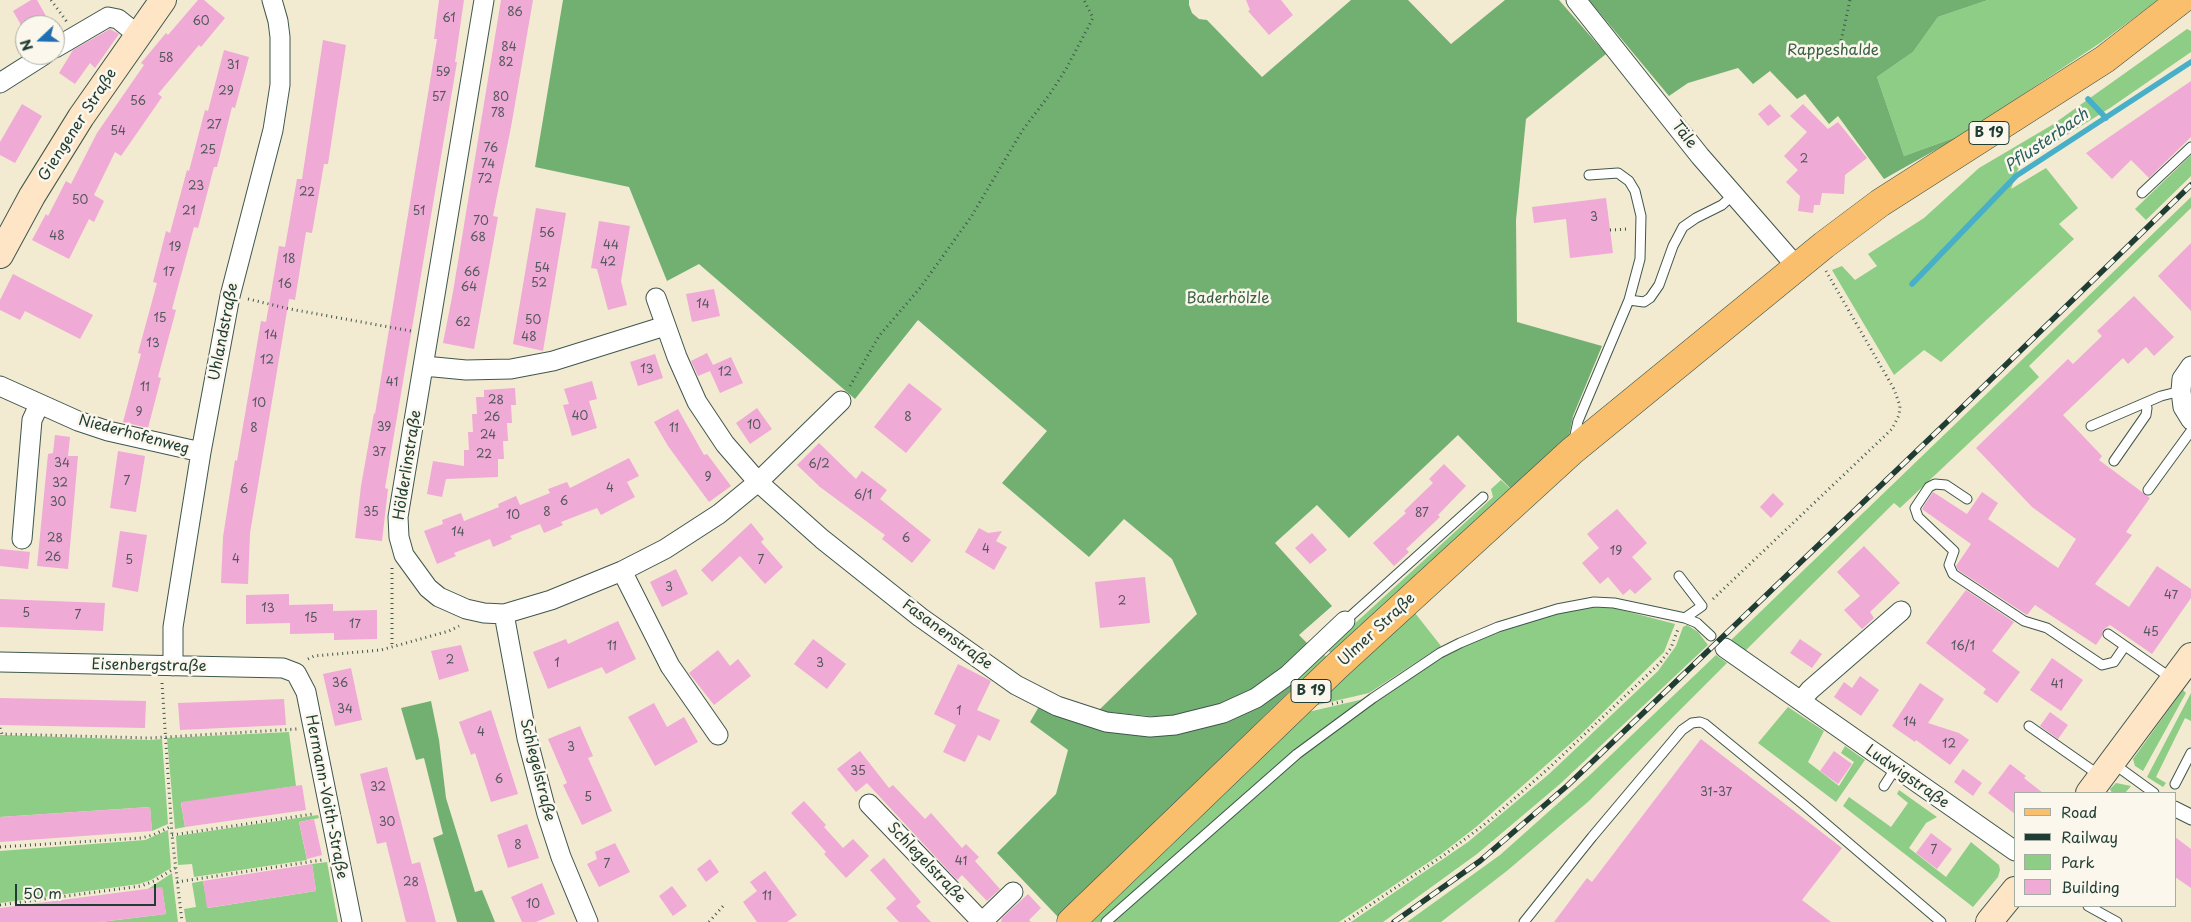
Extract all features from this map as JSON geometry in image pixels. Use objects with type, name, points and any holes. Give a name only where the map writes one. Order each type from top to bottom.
[{"type":"main road","name":"Giengener Straße","points":[[0,255],[32,196],[76,125],[163,0]]},
{"type":"main road","name":"B 19","points":[[1564,458],[1796,266],[1880,203],[2105,59],[2181,0]]},
{"type":"main road","name":"Ulmer Straße","points":[[1071,922],[1302,699],[1564,458]]},
{"type":"main road","points":[[2101,778],[2191,656]]},
{"type":"main road","points":[[1989,922],[2014,891]]},
{"type":"street","name":"Uhlandstraße","points":[[167,666],[201,452],[230,296],[273,130],[280,85],[281,61],[278,22],[272,0]]},
{"type":"street","name":"Hölderlinstraße","points":[[484,0],[398,516],[399,537],[404,555],[428,588],[439,598],[466,609],[484,613],[504,614],[552,600],[622,571],[665,550],[699,529],[758,482],[841,401]]},
{"type":"street","name":"Täle","points":[[1576,0],[1700,156],[1796,266]]},
{"type":"street","points":[[65,42],[108,17],[118,19],[138,35]]},
{"type":"street","points":[[0,83],[28,65]]},
{"type":"street","name":"Fasanenstraße","points":[[656,298],[664,326],[686,381],[711,425],[742,465],[758,482],[869,577],[997,672],[1016,685],[1057,706],[1106,722],[1150,726],[1175,725],[1230,711],[1256,698],[1288,675],[1345,621]]},
{"type":"street","points":[[424,366],[466,370],[518,368],[562,358],[664,326]]},
{"type":"street","points":[[2191,366],[2182,379],[2181,391],[2183,407],[2191,420]]},
{"type":"street","name":"Niederhofenweg","points":[[0,386],[39,404],[108,431],[201,452]]},
{"type":"street","points":[[22,539],[32,420],[39,404]]},
{"type":"street","points":[[622,571],[670,666],[718,736]]},
{"type":"street","points":[[1801,701],[1810,690],[1901,611]]},
{"type":"street","name":"Schlegelstraße","points":[[504,614],[527,738],[547,814],[561,857],[588,922]]},
{"type":"street","name":"Ludwigstraße","points":[[1718,642],[1895,769],[2014,850]]},
{"type":"street","name":"Eisenbergstraße","points":[[0,662],[283,668],[296,673]]},
{"type":"street","name":"Hermann-Voith-Straße","points":[[296,673],[306,692],[328,811],[352,922]]},
{"type":"street","name":"Schlegelstraße","points":[[869,804],[982,922],[1013,892]]},
{"type":"lane","points":[[2142,193],[2191,147]]},
{"type":"lane","points":[[1564,458],[1629,300],[1640,259],[1640,216],[1635,191],[1630,181],[1618,173],[1589,175]]},
{"type":"lane","points":[[1629,300],[1644,302],[1650,298],[1660,285],[1673,246],[1683,228],[1696,218],[1722,205],[1734,194]]},
{"type":"lane","points":[[2090,426],[2161,396],[2181,391]]},
{"type":"lane","points":[[2114,461],[2146,415],[2147,408],[2145,403]]},
{"type":"lane","points":[[2148,490],[2191,431]]},
{"type":"lane","points":[[1967,499],[1946,485],[1935,484],[1930,487],[1915,508],[1918,517],[1954,551],[1949,565],[1953,574],[2024,621],[2047,628],[2102,665],[2114,662],[2125,646]]},
{"type":"lane","points":[[1345,621],[1484,497]]},
{"type":"lane","points":[[1679,576],[1702,606],[1685,618]]},
{"type":"lane","points":[[1106,922],[1298,754],[1373,698],[1453,646],[1506,625],[1557,609],[1594,602],[1614,603],[1685,618],[1697,623],[1718,642]]},
{"type":"lane","points":[[2108,634],[2173,680]]},
{"type":"lane","points":[[1524,922],[1592,837],[1682,730],[1692,723],[1700,722],[1804,805],[1942,922]]},
{"type":"lane","points":[[2029,726],[2101,778],[2150,792]]},
{"type":"lane","points":[[2175,784],[2191,753]]},
{"type":"lane","points":[[1884,786],[1895,769]]},
{"type":"lane","points":[[2176,806],[2191,814]]},
{"type":"lane","points":[[2176,812],[2191,820]]},
{"type":"lane","points":[[2090,907],[2117,922]]},
{"type":"path","points":[[52,0],[61,15]]},
{"type":"path","points":[[841,401],[879,336],[920,288],[965,225],[998,174],[1022,131],[1066,69],[1093,18],[1084,0]]},
{"type":"path","points":[[1840,50],[1850,0]]},
{"type":"path","points":[[1702,606],[1730,583],[1892,429],[1899,415],[1900,406],[1894,389],[1823,264]]},
{"type":"path","points":[[258,301],[290,309],[429,334]]},
{"type":"path","points":[[392,647],[390,574],[394,561],[404,555]]},
{"type":"path","points":[[296,673],[314,656],[392,647],[456,628],[461,625],[466,609]]},
{"type":"path","points":[[1345,922],[1444,856],[1490,820],[1550,767],[1660,663],[1671,648],[1679,626],[1685,618]]},
{"type":"path","points":[[167,666],[165,736],[175,868],[182,922]]},
{"type":"path","points":[[1329,705],[1347,700]]},
{"type":"path","points":[[0,728],[2,734],[150,738],[313,728]]},
{"type":"path","points":[[172,835],[328,811]]},
{"type":"path","points":[[0,847],[141,838],[153,835],[172,826]]},
{"type":"path","points":[[177,882],[338,857]]},
{"type":"path","points":[[0,905],[141,886],[154,881],[175,868]]},
{"type":"path","points":[[709,922],[724,905]]},
{"type":"green space","name":"Baderhölzle","points":[[563,0],[1189,0],[1192,13],[1199,19],[1207,20],[1262,77],[1351,0],[1408,0],[1451,44],[1505,0],[1559,0],[1606,54],[1526,119],[1516,220],[1517,322],[1602,346],[1573,416],[1567,446],[1515,493],[1458,435],[1349,538],[1317,505],[1275,543],[1332,606],[1299,635],[1311,647],[1240,699],[1190,714],[1158,717],[1098,711],[1197,614],[1172,559],[1124,519],[1089,557],[1002,483],[1047,431],[918,320],[855,399],[699,264],[667,281],[629,187],[535,167]]},
{"type":"green space","name":"Rappeshalde","points":[[1589,0],[1988,0],[1938,17],[1913,52],[1877,77],[1904,156],[1962,135],[1884,179],[1838,116],[1829,124],[1805,94],[1797,99],[1770,71],[1753,84],[1738,68],[1688,83],[1669,96]]},
{"type":"green space","points":[[1988,0],[2158,0],[2100,43],[1962,135],[1904,156],[1877,77],[1913,52],[1938,17]]},
{"type":"green space","points":[[2187,29],[2191,31],[2191,52],[2110,108],[2020,164],[2011,189],[2046,168],[2078,208],[2059,224],[2074,239],[1941,362],[1924,350],[1894,375],[1832,270],[1842,266],[1855,280],[1877,266],[1868,254],[1924,218],[1979,168],[2052,125]]},
{"type":"green space","points":[[2191,155],[2191,176],[2146,220],[2135,209]]},
{"type":"green space","points":[[2191,197],[2191,208],[2029,366],[2039,377],[1900,508],[1894,503],[1743,653],[1729,642]]},
{"type":"green space","points":[[1501,480],[1515,493],[1331,653],[1327,649],[1493,497],[1491,489]]},
{"type":"green space","points":[[1585,607],[1614,608],[1675,624],[1664,652],[1580,735],[1476,827],[1441,854],[1339,922],[1110,922],[1289,766],[1376,700],[1441,657],[1461,647],[1500,631]]},
{"type":"green space","points":[[1415,613],[1441,646],[1369,693],[1313,706]]},
{"type":"green space","points":[[1687,625],[1698,632],[1708,645],[1560,784],[1477,854],[1383,922],[1351,922],[1468,842],[1549,774],[1658,671],[1676,646],[1683,627]]},
{"type":"green space","points":[[1323,654],[1327,657],[1297,684],[1292,679]]},
{"type":"green space","points":[[1716,655],[1727,663],[1589,801],[1508,870],[1441,922],[1407,922],[1500,855],[1592,773]]},
{"type":"green space","points":[[1292,679],[1297,684],[1058,917],[997,853],[1056,794],[1068,750],[1030,722],[1041,703],[1149,731]]},
{"type":"green space","points":[[2183,690],[2186,693],[2143,771],[2135,766],[2133,759]]},
{"type":"green space","points":[[2191,693],[2191,721],[2185,718],[2156,777],[2166,783],[2163,787],[2147,777]]},
{"type":"green space","points":[[1364,699],[1296,749],[1100,922],[1087,922],[1308,712]]},
{"type":"green space","points":[[431,701],[439,740],[446,798],[475,892],[482,890],[495,922],[457,922],[433,838],[443,834],[424,758],[416,760],[401,708]]},
{"type":"green space","points":[[1788,707],[1824,731],[1808,762],[1839,786],[1854,762],[1841,753],[1845,746],[1865,760],[1836,802],[1758,743]]},
{"type":"green space","points":[[289,732],[296,786],[181,803],[185,827],[175,829],[167,738]]},
{"type":"green space","points":[[0,735],[162,739],[168,824],[152,831],[150,807],[0,817]]},
{"type":"green space","points":[[2116,783],[2131,786],[2126,792],[2112,792],[2110,789]]},
{"type":"green space","points":[[1899,790],[1937,817],[1926,823],[1909,848],[1946,877],[1971,842],[1999,865],[1998,877],[1973,907],[1843,806],[1849,797],[1891,827],[1908,803],[1897,794]]},
{"type":"green space","points":[[318,815],[319,818],[299,822],[307,860],[194,877],[192,864],[178,865],[176,836]]},
{"type":"green space","points":[[168,830],[171,868],[151,880],[139,884],[0,903],[0,851],[145,840]]},
{"type":"green space","points":[[327,862],[338,922],[186,922],[184,909],[196,907],[192,883],[203,881],[208,908],[316,891],[312,864]]},
{"type":"green space","points":[[172,873],[178,922],[101,922],[166,914],[162,888],[148,889]]},
{"type":"building","points":[[31,0],[37,0],[45,15],[15,15],[13,11]]},
{"type":"building","points":[[198,0],[204,0],[225,18],[201,47],[199,45],[158,94],[162,97],[121,156],[115,152],[94,195],[104,201],[94,222],[89,219],[69,259],[32,240],[46,214],[48,216],[66,181],[71,184],[97,133],[144,65],[141,63],[166,33],[168,35]]},
{"type":"building","points":[[439,0],[464,0],[455,62],[457,62],[385,488],[388,489],[382,541],[355,538],[361,486],[375,414],[437,39],[434,39]]},
{"type":"building","points":[[501,0],[533,0],[493,216],[498,217],[474,349],[443,343]]},
{"type":"building","points":[[1246,0],[1281,0],[1293,15],[1269,35],[1248,11],[1250,10]]},
{"type":"building","points":[[110,29],[119,34],[95,68],[90,63],[75,84],[59,73],[73,50]]},
{"type":"building","points":[[323,40],[346,45],[328,164],[324,164],[312,233],[306,232],[295,300],[289,299],[250,533],[248,584],[221,583],[223,537],[235,460],[237,461],[261,321],[266,322],[279,246],[285,247],[297,179],[302,179]]},
{"type":"building","points":[[224,50],[249,57],[235,108],[232,107],[217,167],[214,167],[198,228],[194,227],[172,309],[176,310],[158,377],[161,378],[148,428],[123,422],[141,354],[138,353],[157,283],[153,282],[166,231],[170,233],[205,110],[208,111]]},
{"type":"building","points":[[2191,81],[2191,137],[2149,178],[2131,160],[2112,179],[2086,153]]},
{"type":"building","points":[[22,104],[42,116],[15,163],[0,155],[0,142]]},
{"type":"building","points":[[1770,104],[1781,116],[1768,126],[1758,114]]},
{"type":"building","points":[[1803,104],[1828,129],[1838,122],[1867,158],[1845,175],[1844,194],[1822,193],[1820,205],[1814,205],[1813,213],[1798,211],[1800,196],[1786,182],[1798,170],[1784,156],[1807,132],[1790,116]]},
{"type":"building","points":[[1606,198],[1613,253],[1570,258],[1566,219],[1534,223],[1532,207]]},
{"type":"building","points":[[536,208],[566,213],[543,351],[513,344]]},
{"type":"building","points":[[599,221],[630,226],[621,281],[627,305],[608,310],[597,269],[591,268]]},
{"type":"building","points":[[2191,243],[2191,311],[2158,276]]},
{"type":"building","points":[[13,274],[93,315],[80,339],[25,311],[20,320],[0,310],[0,300]]},
{"type":"building","points":[[714,289],[720,316],[692,322],[686,294]]},
{"type":"building","points":[[2134,296],[2174,337],[2154,356],[2146,347],[2128,364],[2123,358],[2063,415],[2102,456],[2099,460],[2150,498],[2126,532],[2132,535],[2095,584],[2129,607],[2157,566],[2191,589],[2191,598],[2152,654],[2110,625],[2103,630],[2102,636],[2096,645],[2035,605],[2027,615],[1958,570],[1956,566],[1971,544],[1922,509],[1933,492],[1967,514],[1982,492],[1998,503],[1988,519],[2058,568],[2076,539],[2032,507],[1976,448],[2068,359],[2073,364],[2102,336],[2097,331]]},
{"type":"building","points":[[707,353],[713,365],[731,357],[743,383],[720,393],[710,371],[698,376],[691,361]]},
{"type":"building","points":[[655,354],[663,378],[638,386],[630,362]]},
{"type":"building","points":[[592,381],[597,399],[589,401],[597,428],[572,436],[563,405],[569,404],[564,389]]},
{"type":"building","points":[[909,383],[942,409],[906,453],[874,427]]},
{"type":"building","points":[[515,388],[516,405],[511,405],[512,423],[507,423],[508,441],[503,441],[504,459],[498,459],[498,477],[446,479],[442,497],[427,494],[433,461],[464,466],[464,450],[469,450],[468,432],[473,432],[472,414],[477,414],[476,397],[484,397],[484,390]]},
{"type":"building","points":[[757,408],[772,429],[750,444],[736,423]]},
{"type":"building","points":[[678,409],[704,455],[707,454],[731,486],[709,502],[668,446],[654,422]]},
{"type":"building","points":[[55,435],[70,437],[68,456],[78,456],[68,569],[37,566],[48,454],[53,453]]},
{"type":"building","points":[[819,443],[856,479],[862,471],[887,490],[880,499],[931,540],[912,563],[882,539],[885,535],[820,487],[797,465]]},
{"type":"building","points":[[118,451],[145,456],[136,512],[110,508]]},
{"type":"building","points":[[629,458],[639,476],[627,482],[635,497],[601,515],[597,508],[561,522],[563,525],[544,533],[540,524],[510,536],[512,539],[493,547],[490,539],[454,553],[456,556],[437,564],[424,531],[443,524],[442,520],[461,513],[464,521],[499,507],[498,504],[516,496],[520,505],[550,493],[548,489],[567,482],[570,488]]},
{"type":"building","points":[[1444,464],[1466,486],[1438,515],[1440,517],[1406,549],[1409,552],[1394,566],[1373,543],[1406,513],[1404,511],[1433,483],[1429,479]]},
{"type":"building","points":[[1773,493],[1784,504],[1771,518],[1760,507]]},
{"type":"building","points":[[1617,509],[1647,543],[1632,557],[1652,579],[1635,594],[1630,589],[1623,595],[1608,577],[1600,584],[1582,563],[1599,548],[1587,534]]},
{"type":"building","points":[[751,523],[764,539],[761,542],[783,567],[765,584],[740,556],[712,582],[701,570]]},
{"type":"building","points":[[979,528],[988,533],[1002,531],[996,541],[1007,547],[994,570],[965,552]]},
{"type":"building","points":[[120,531],[147,535],[138,592],[112,587]]},
{"type":"building","points":[[1312,533],[1327,550],[1310,564],[1295,548]]},
{"type":"building","points":[[1864,546],[1900,583],[1870,612],[1874,618],[1862,629],[1844,610],[1860,596],[1837,572]]},
{"type":"building","points":[[0,549],[30,552],[28,569],[0,566]]},
{"type":"building","points":[[676,569],[688,594],[662,607],[650,582]]},
{"type":"building","points":[[1145,577],[1150,623],[1100,628],[1095,582]]},
{"type":"building","points":[[1966,590],[2014,622],[1992,651],[2020,672],[1997,703],[1983,693],[1986,689],[1926,643]]},
{"type":"building","points":[[289,594],[289,605],[333,604],[333,611],[377,610],[377,639],[334,640],[334,633],[290,634],[290,623],[246,624],[246,595]]},
{"type":"building","points":[[0,599],[105,603],[103,631],[0,627]]},
{"type":"building","points":[[618,621],[636,659],[606,674],[602,667],[548,689],[533,652],[566,639],[568,644]]},
{"type":"building","points":[[813,639],[846,664],[827,689],[794,664]]},
{"type":"building","points":[[1800,639],[1822,654],[1812,668],[1790,653]]},
{"type":"building","points":[[461,645],[469,671],[439,680],[431,651]]},
{"type":"building","points":[[718,650],[730,666],[738,659],[751,676],[714,705],[689,673]]},
{"type":"building","points":[[2052,658],[2083,680],[2061,711],[2030,690]]},
{"type":"building","points":[[958,664],[991,681],[977,710],[1000,720],[990,741],[978,735],[965,762],[943,752],[956,725],[934,714]]},
{"type":"building","points":[[351,668],[362,720],[335,726],[323,674]]},
{"type":"building","points":[[1860,676],[1879,690],[1861,716],[1834,697],[1844,682],[1852,688]]},
{"type":"building","points":[[1920,683],[1944,699],[1928,723],[1959,733],[1969,740],[1950,765],[1916,740],[1915,742],[1892,726]]},
{"type":"building","points":[[0,698],[146,701],[145,728],[0,725]]},
{"type":"building","points":[[284,699],[286,725],[180,730],[178,703]]},
{"type":"building","points":[[654,703],[667,727],[684,717],[698,742],[655,766],[628,717]]},
{"type":"building","points":[[491,710],[518,794],[491,802],[475,753],[471,755],[459,722]]},
{"type":"building","points":[[2050,712],[2068,725],[2058,739],[2040,726]]},
{"type":"building","points":[[580,726],[593,756],[588,758],[612,811],[582,825],[563,785],[567,783],[548,739]]},
{"type":"building","points":[[1701,739],[1842,848],[1802,900],[1831,922],[1554,922],[1587,878],[1592,882]]},
{"type":"building","points":[[860,751],[889,788],[893,785],[925,819],[931,813],[962,848],[966,844],[979,857],[975,861],[1000,889],[987,901],[962,875],[957,880],[867,783],[856,792],[837,769]]},
{"type":"building","points":[[1834,751],[1852,764],[1838,784],[1820,771]]},
{"type":"building","points":[[2010,764],[2026,776],[2024,778],[2042,792],[2014,792],[2014,813],[1988,793]]},
{"type":"building","points":[[387,767],[412,864],[420,862],[436,922],[406,922],[386,842],[377,844],[360,774]]},
{"type":"building","points":[[1963,769],[1982,783],[1973,796],[1954,782]]},
{"type":"building","points":[[302,785],[306,810],[185,827],[181,802]]},
{"type":"building","points":[[804,801],[826,825],[824,827],[843,848],[853,839],[869,856],[846,878],[824,854],[826,852],[791,813]]},
{"type":"building","points":[[150,807],[152,831],[0,842],[0,817]]},
{"type":"building","points":[[314,819],[322,855],[307,859],[299,822]]},
{"type":"building","points":[[527,824],[539,858],[508,868],[497,835]]},
{"type":"building","points":[[1931,833],[1952,849],[1937,869],[1916,853]]},
{"type":"building","points":[[2176,838],[2191,849],[2191,888],[2176,878]]},
{"type":"building","points":[[615,843],[630,872],[599,887],[587,864],[597,859],[595,852]]},
{"type":"building","points":[[884,858],[921,902],[916,906],[931,922],[899,922],[886,908],[896,899],[870,870]]},
{"type":"building","points":[[710,859],[719,872],[706,882],[697,869]]},
{"type":"building","points":[[312,864],[316,891],[207,908],[203,881]]},
{"type":"building","points":[[765,871],[797,915],[787,922],[757,922],[743,902],[757,891],[750,882]]},
{"type":"building","points":[[542,883],[555,914],[536,922],[522,922],[511,897]]},
{"type":"building","points":[[672,886],[687,906],[673,916],[659,896]]},
{"type":"building","points":[[162,887],[166,914],[100,922],[0,922],[0,908]]},
{"type":"building","points":[[1028,894],[1041,908],[1029,920],[1031,922],[1001,922],[1002,918]]},
{"type":"waterway","name":"Pflusterbach","points":[[1912,284],[2016,176],[2191,62]]},
{"type":"waterway","points":[[2088,99],[2106,118]]},
{"type":"railway","points":[[1394,922],[1480,861],[1568,785],[2191,185]]}]
